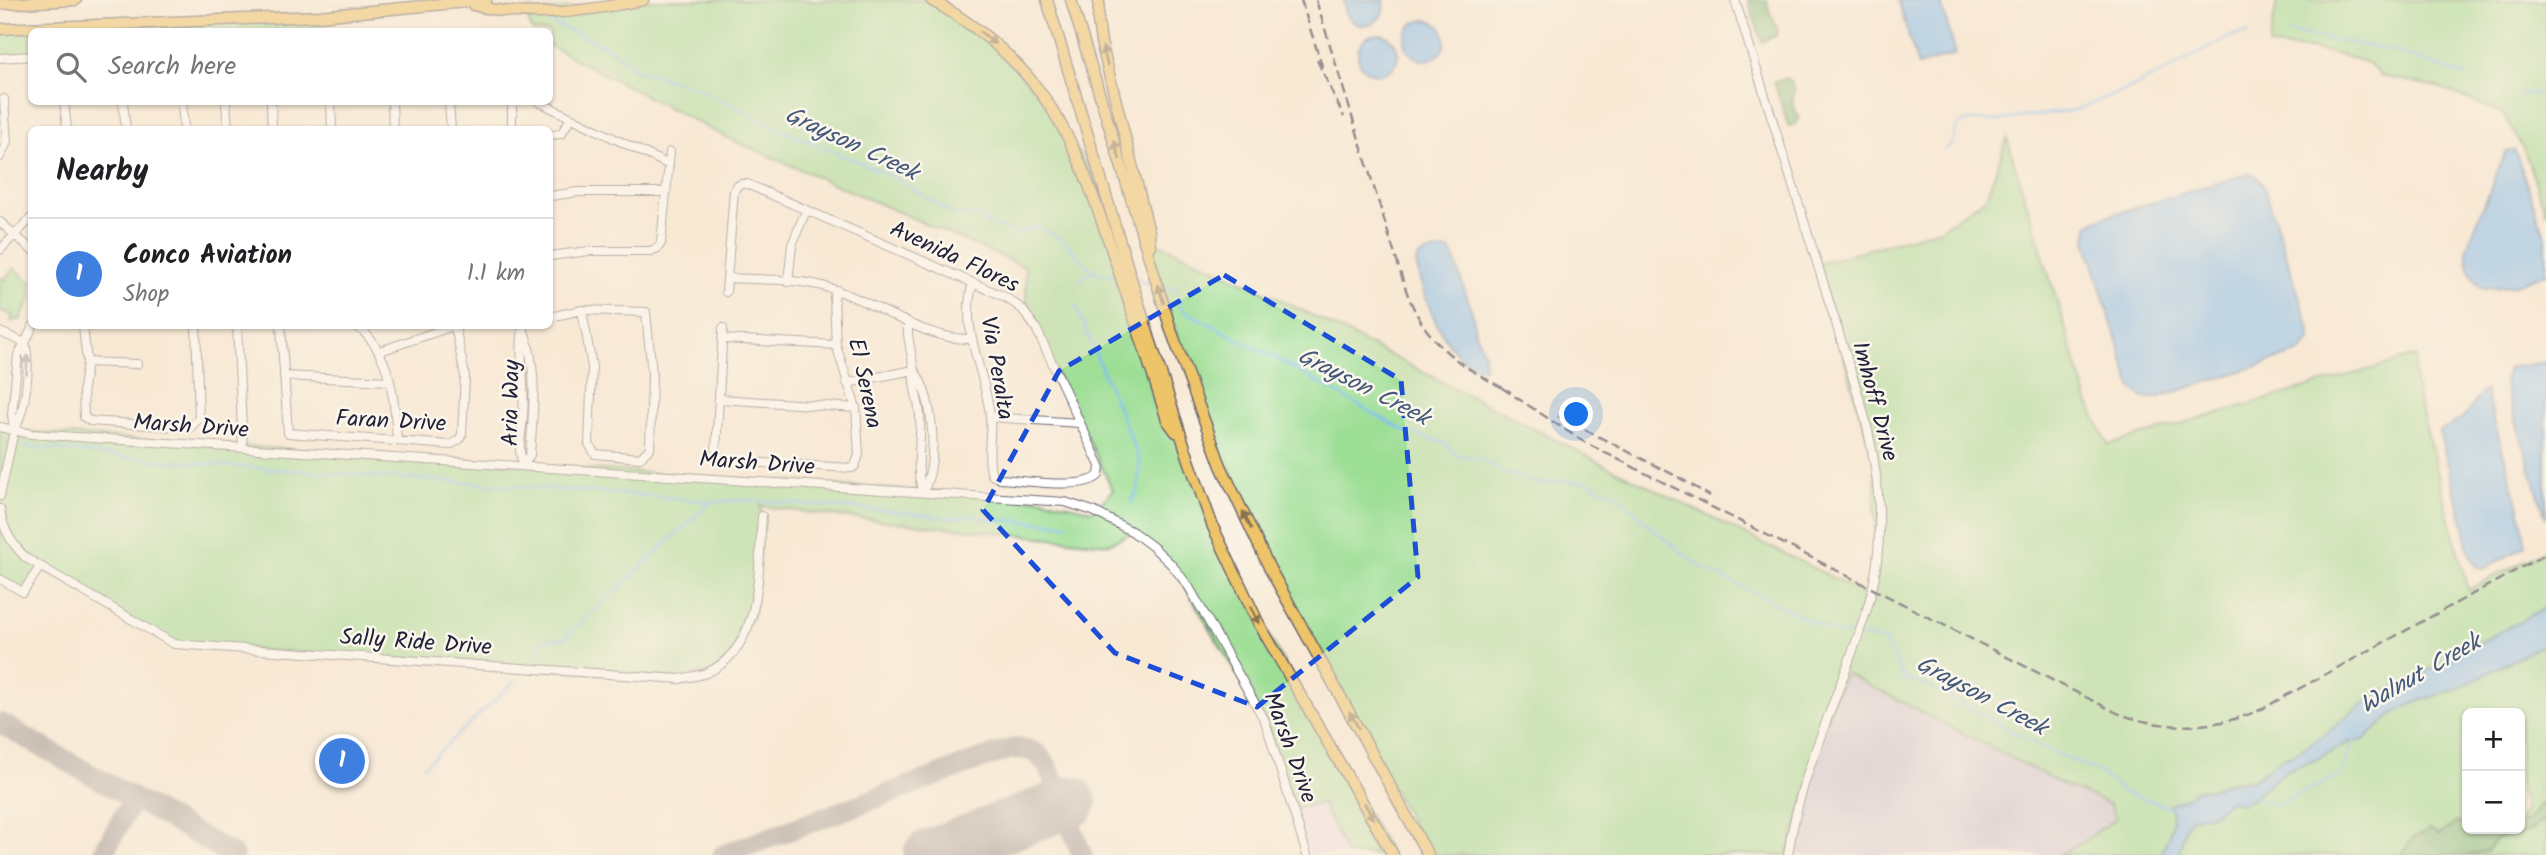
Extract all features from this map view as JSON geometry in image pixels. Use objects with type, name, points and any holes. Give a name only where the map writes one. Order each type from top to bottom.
[{"type":"highway","points":[[0,4],[76,0]]},
{"type":"highway","points":[[0,29],[319,16],[486,0]]},
{"type":"highway","points":[[931,0],[962,17],[987,36],[1034,84],[1075,149],[1138,315]]},
{"type":"highway","points":[[1047,0],[1115,227],[1167,420],[1182,439],[1213,527],[1258,622],[1393,855]]},
{"type":"highway","points":[[1071,0],[1147,240],[1171,330],[1221,466],[1270,569],[1428,855]]},
{"type":"highway","points":[[1098,0],[1101,41],[1149,232],[1147,240]]},
{"type":"highway","points":[[465,2],[499,12],[526,13],[561,12],[638,1]]},
{"type":"street","name":"Imhoff Drive","points":[[1735,0],[1870,436],[1876,475],[1878,522],[1869,601],[1822,733],[1800,802],[1788,855]]},
{"type":"street","points":[[0,58],[28,56]]},
{"type":"street","points":[[0,158],[7,142],[4,99]]},
{"type":"street","points":[[64,105],[67,126]]},
{"type":"street","points":[[123,105],[126,126]]},
{"type":"street","points":[[182,105],[184,126]]},
{"type":"street","points":[[226,105],[228,126]]},
{"type":"street","points":[[271,105],[272,126]]},
{"type":"street","points":[[331,105],[332,126]]},
{"type":"street","points":[[392,105],[393,126]]},
{"type":"street","points":[[449,105],[451,126]]},
{"type":"street","points":[[512,105],[512,126]]},
{"type":"street","points":[[545,105],[669,164]]},
{"type":"street","points":[[553,135],[561,134],[571,118]]},
{"type":"street","points":[[553,256],[589,251],[650,251],[658,248],[661,243],[670,152]]},
{"type":"street","name":"Avenida Flores","points":[[727,278],[734,191],[739,184],[747,184],[1015,302],[1032,319],[1100,466],[1100,475]]},
{"type":"street","points":[[553,196],[579,192],[666,192]]},
{"type":"street","points":[[788,282],[792,245],[806,210]]},
{"type":"street","points":[[0,250],[28,221]]},
{"type":"street","points":[[0,222],[28,247]]},
{"type":"street","points":[[726,292],[727,278],[820,285],[952,338],[971,339]]},
{"type":"street","name":"Via Peralta","points":[[973,283],[967,307],[971,339],[982,370],[990,417],[990,471],[995,478],[1073,483],[1093,481],[1100,475]]},
{"type":"street","name":"El Serena","points":[[723,328],[716,454],[718,457],[728,461],[852,468],[859,455],[856,408],[836,345],[836,290]]},
{"type":"street","points":[[553,316],[582,310],[646,312],[652,374],[650,449],[640,458],[595,454],[589,444],[592,367],[582,310]]},
{"type":"street","points":[[908,321],[914,370],[923,381],[930,415],[932,447],[929,480],[923,492]]},
{"type":"street","points":[[0,496],[14,431],[21,417],[29,357],[25,343],[32,329]]},
{"type":"street","points":[[83,329],[87,362],[83,388],[84,417],[90,421],[190,428],[199,418],[196,329]]},
{"type":"street","points":[[237,329],[243,448]]},
{"type":"street","points":[[281,329],[284,376],[389,381]]},
{"type":"street","points":[[359,329],[380,351],[396,413],[397,441]]},
{"type":"street","points":[[380,351],[430,329]]},
{"type":"street","name":"Faran Drive","points":[[284,376],[288,433],[450,445],[460,440],[465,376],[455,329]]},
{"type":"street","name":"Aria Way","points":[[524,465],[530,455],[534,380],[531,349],[525,329]]},
{"type":"street","points":[[0,332],[25,343]]},
{"type":"street","points":[[723,339],[836,345]]},
{"type":"street","points":[[87,362],[137,364]]},
{"type":"street","points":[[847,383],[914,370]]},
{"type":"street","points":[[720,399],[856,408]]},
{"type":"street","points":[[990,417],[1079,423]]},
{"type":"street","name":"Marsh Drive","points":[[0,427],[31,434],[1065,502],[1112,520],[1153,547],[1189,587],[1265,721],[1307,855]]},
{"type":"street","name":"Sally Ride Drive","points":[[0,509],[5,530],[26,558],[174,644],[680,679],[706,673],[729,658],[744,638],[753,616],[762,516]]},
{"type":"street","points":[[0,579],[23,593],[40,567]]},
{"type":"highlighted area","points":[[1224,275],[1401,380],[1418,577],[1257,707],[1115,653],[983,510],[1059,371]]},
{"type":"shaded area","points":[[1845,673],[2066,786],[2109,804],[2117,818],[2059,855],[1788,855],[1800,802]]},
{"type":"shaded area","points":[[1322,803],[1347,855],[1307,855],[1294,809]]},
{"type":"green space","points":[[643,0],[931,0],[987,36],[1048,104],[1104,194],[1190,463],[1237,579],[1391,855],[1347,855],[1322,803],[1294,809],[1265,721],[1172,565],[1133,532],[1108,544],[760,506],[762,516],[753,616],[729,658],[706,673],[680,679],[174,644],[41,568],[23,592],[0,579],[0,427],[14,431],[1044,499],[1093,511],[1113,490],[1027,314],[1025,267],[723,136],[553,48],[553,28],[531,28],[526,13]]},
{"type":"green space","points":[[1748,0],[1767,0],[1777,35],[1762,42]]},
{"type":"green space","points":[[2277,0],[2546,0],[2546,213],[2525,153],[2503,114],[2441,88],[2381,76],[2370,64],[2359,60],[2319,50],[2269,46]]},
{"type":"green space","points":[[319,16],[321,28],[28,28],[28,56],[0,58],[0,29]]},
{"type":"green space","points":[[1786,78],[1791,81],[1795,92],[1792,102],[1799,118],[1796,124],[1788,126],[1774,82]]},
{"type":"green space","points":[[2007,139],[2088,402],[2108,445],[2416,356],[2414,374],[2417,394],[2468,590],[2546,550],[2546,607],[2409,681],[2373,696],[2327,733],[2295,754],[2283,758],[2252,780],[2196,790],[2170,805],[2172,824],[2160,855],[2059,855],[2080,844],[2116,818],[2109,804],[2066,786],[1845,673],[1822,733],[1788,855],[1428,855],[1221,466],[1145,241],[1167,247],[1260,289],[1593,459],[1870,596],[1875,566],[1875,465],[1817,264],[1940,229],[1986,198]]},
{"type":"green space","points":[[14,268],[28,280],[28,304],[20,320],[11,321],[13,316],[0,310],[0,277],[4,280]]},
{"type":"green space","points":[[2546,643],[2546,776],[2537,786],[2543,794],[2546,793],[2546,804],[2541,804],[2527,821],[2525,708],[2462,708],[2462,825],[2456,822],[2439,835],[2412,839],[2401,855],[2179,855],[2185,827],[2192,817],[2213,814],[2229,800],[2240,802],[2289,769],[2315,760],[2350,742],[2364,740],[2389,717],[2413,703],[2457,689]]},
{"type":"green space","points":[[2541,804],[2546,804],[2546,818],[2525,832],[2527,821]]},
{"type":"green space","points":[[2546,818],[2546,855],[2464,855],[2498,837],[2525,834]]},
{"type":"green space","points":[[2456,822],[2462,825],[2462,834],[2519,834],[2498,837],[2487,851],[2464,855],[2401,855],[2412,839],[2430,829],[2439,835]]},
{"type":"water","points":[[1344,0],[1384,0],[1383,11],[1379,19],[1372,23],[1357,24],[1345,11]]},
{"type":"water","points":[[1898,0],[1940,0],[1956,54],[1918,66]]},
{"type":"water","points":[[1425,20],[1433,21],[1439,26],[1444,32],[1444,48],[1439,54],[1433,59],[1425,60],[1417,59],[1411,54],[1406,48],[1405,40],[1406,32],[1411,26],[1417,21]]},
{"type":"water","points":[[1378,34],[1386,35],[1392,40],[1397,46],[1397,62],[1392,68],[1386,73],[1378,74],[1370,73],[1364,68],[1359,62],[1358,54],[1359,46],[1364,40],[1370,35]]},
{"type":"water","points":[[2514,150],[2517,156],[2546,239],[2546,274],[2512,286],[2483,289],[2470,270],[2467,247],[2505,153]]},
{"type":"water","points":[[2247,174],[2255,175],[2264,186],[2310,330],[2310,340],[2302,352],[2156,398],[2143,398],[2132,389],[2086,241],[2088,225],[2098,219]]},
{"type":"water","points":[[1436,250],[1450,250],[1453,255],[1473,315],[1475,333],[1484,354],[1484,368],[1471,365],[1459,356],[1438,326],[1423,291],[1416,262],[1420,255]]},
{"type":"water","points":[[2546,362],[2546,519],[2504,382],[2508,368]]},
{"type":"water","points":[[2485,390],[2519,507],[2526,546],[2483,569],[2475,565],[2467,547],[2464,525],[2439,431],[2465,416]]},
{"type":"water","points":[[2546,607],[2546,643],[2457,689],[2413,703],[2389,717],[2364,740],[2350,742],[2315,760],[2289,769],[2258,792],[2255,799],[2241,804],[2230,800],[2213,814],[2192,817],[2185,827],[2179,855],[2160,855],[2172,824],[2169,805],[2196,790],[2252,780],[2283,758],[2295,754],[2327,733],[2373,696],[2409,681]]},
{"type":"waterway","name":"Grayson Creek","points":[[521,0],[533,8]]},
{"type":"waterway","name":"Grayson Creek","points":[[544,16],[554,24],[608,47],[635,69],[696,87],[781,130],[895,177],[951,214],[978,217],[1017,234],[1037,226],[1062,240],[1093,270],[1100,273],[1117,273]]},
{"type":"waterway","points":[[1944,150],[1952,144],[1957,127],[1964,122],[1995,121],[2075,110],[2134,87],[2232,36],[2249,32]]},
{"type":"waterway","points":[[2289,32],[2395,51],[2466,76]]},
{"type":"waterway","points":[[2518,95],[2546,92]]},
{"type":"waterway","points":[[1079,280],[1094,271]]},
{"type":"waterway","name":"Grayson Creek","points":[[1137,280],[1154,285]]},
{"type":"waterway","name":"Grayson Creek","points":[[1160,286],[1176,289],[1181,309],[1288,365],[1406,432],[1445,443],[1457,456],[1479,458],[1505,474],[1524,477],[1535,484],[1585,482],[1617,495],[1696,564],[1835,633],[1855,635]]},
{"type":"waterway","points":[[1075,304],[1140,461],[1138,489],[1131,503]]},
{"type":"waterway","points":[[24,446],[162,461],[711,502],[746,500],[955,518],[970,515],[985,519],[1067,524]]},
{"type":"waterway","points":[[538,647],[545,639],[563,639],[711,502]]},
{"type":"waterway","name":"Grayson Creek","points":[[1862,636],[1885,641],[1904,679],[1928,686],[2043,748],[2098,771],[2125,793],[2170,807]]},
{"type":"waterway","points":[[424,766],[515,681]]},
{"type":"waterway","name":"Walnut Creek","points":[[2254,797],[2275,805],[2341,775],[2355,739]]},
{"type":"taxiway","points":[[0,723],[233,855]]},
{"type":"taxiway","points":[[723,855],[1013,749],[1026,749],[1035,753],[1048,768],[1082,855]]},
{"type":"taxiway","points":[[102,855],[133,799]]},
{"type":"runway","points":[[929,855],[1071,802]]},
{"type":"railway","points":[[1301,0],[1323,69]]},
{"type":"railway","points":[[1316,0],[1411,302],[1431,336],[1444,349],[1474,372],[1511,392]]},
{"type":"railway","points":[[1317,60],[1344,117]]},
{"type":"railway","points":[[1502,388],[1584,442],[2117,713],[2153,723],[2188,726],[2206,724],[2242,717],[2260,710],[2546,554]]},
{"type":"railway","points":[[1558,416],[1710,496]]},
{"type":"place","name":"Conco Aviation","points":[[342,761]]}]
